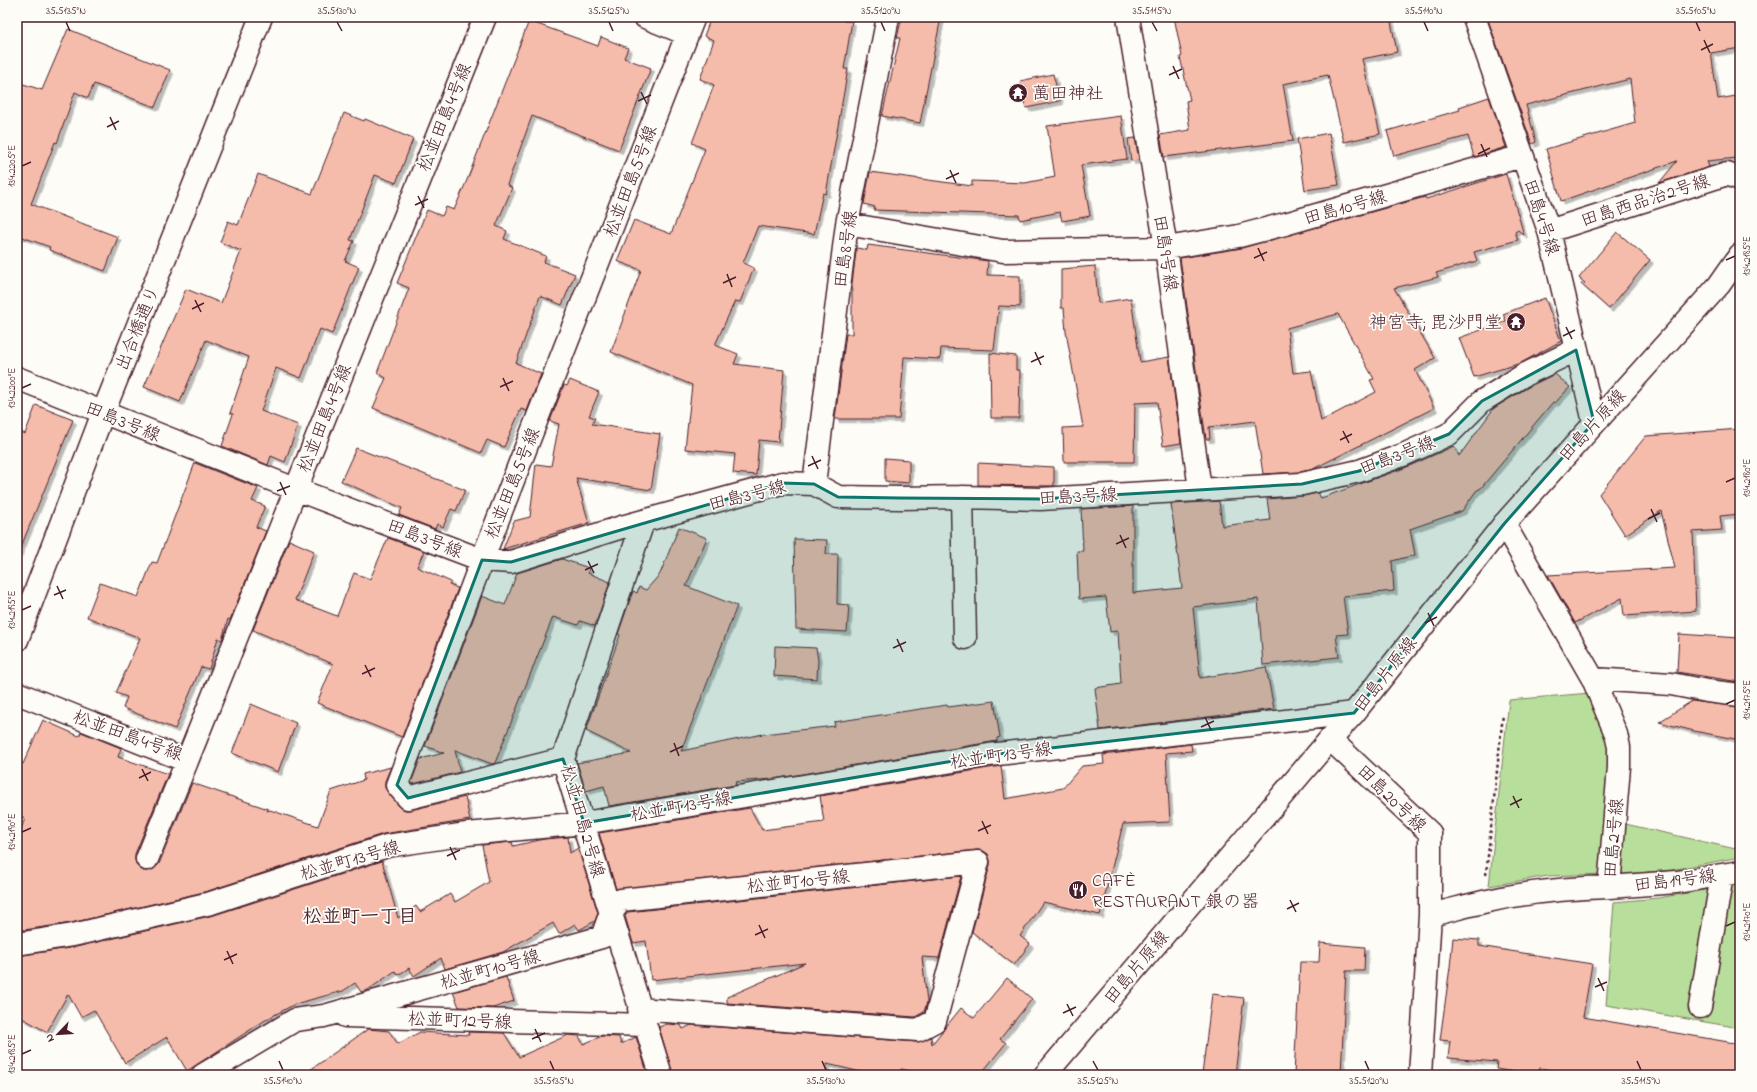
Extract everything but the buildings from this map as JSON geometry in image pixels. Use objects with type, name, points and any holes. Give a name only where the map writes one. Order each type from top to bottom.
[{"type":"street","name":"出合橋通り","points":[[17,640],[103,413],[261,17]]},
{"type":"street","name":"松並田島4号線","points":[[17,693],[187,761],[485,17]]},
{"type":"street","points":[[645,17],[690,25]]},
{"type":"street","name":"田島8号線","points":[[814,484],[847,224],[888,17]]},
{"type":"street","name":"田島9号線","points":[[1128,17],[1166,248],[1200,489]]},
{"type":"street","name":"田島4号線","points":[[1474,17],[1549,231],[1594,422]]},
{"type":"street","name":"松並田島5号線","points":[[563,759],[408,798],[397,785],[482,560],[634,174],[690,25]]},
{"type":"street","name":"田島10号線","points":[[847,224],[1002,251],[1166,248],[1239,236],[1522,156]]},
{"type":"street","name":"田島西品治2号線","points":[[1549,231],[1727,174],[1740,179]]},
{"type":"street","name":"田島片原線","points":[[1045,1075],[1330,739],[1354,713],[1504,524],[1594,422],[1719,285],[1740,255]]},
{"type":"street","name":"田島3号線","points":[[17,378],[295,489],[482,560],[511,562],[625,526],[782,483],[814,484],[838,497],[962,497],[1040,499],[1302,484],[1359,471],[1380,464],[1449,434],[1482,401],[1524,375],[1576,350]]},
{"type":"street","points":[[962,497],[965,638]]},
{"type":"street","name":"松並田島2号線","points":[[643,522],[563,759],[584,823],[610,915],[661,1075]]},
{"type":"street","name":"田島2号線","points":[[1430,915],[1484,902],[1541,892],[1609,886],[1619,767],[1619,747],[1616,734],[1593,679],[1504,524]]},
{"type":"street","points":[[1593,679],[1671,684],[1707,691],[1740,695]]},
{"type":"street","name":"松並町13号線","points":[[17,944],[73,935],[211,903],[387,846],[467,834],[584,823],[989,754],[1354,713]]},
{"type":"street","name":"田島20号線","points":[[1330,739],[1430,833],[1430,915]]},
{"type":"street","points":[[147,859],[187,761]]},
{"type":"street","name":"松並町10号線","points":[[203,1075],[295,1020],[324,1016],[602,937],[610,915],[621,900],[978,862],[935,1021],[918,1030],[642,1017]]},
{"type":"street","points":[[1700,1007],[1731,874]]},
{"type":"street","name":"田島19号線","points":[[1609,886],[1677,882],[1731,874]]},
{"type":"street","points":[[1420,1075],[1430,915]]},
{"type":"street","name":"松並町12号線","points":[[324,1016],[642,1017]]},
{"type":"path","points":[[1484,902],[1503,714]]},
{"type":"highlighted area","points":[[1576,350],[1594,422],[1504,524],[1354,713],[989,755],[584,823],[563,759],[408,798],[397,785],[482,560],[511,562],[782,483],[814,484],[838,497],[1040,499],[1302,484],[1359,471],[1449,434],[1482,401]]},
{"type":"green space","points":[[1590,693],[1609,732],[1605,874],[1548,876],[1489,886],[1509,700]]},
{"type":"green space","points":[[1621,823],[1740,850],[1740,857],[1671,870],[1616,875]]},
{"type":"green space","points":[[1740,884],[1740,1028],[1606,1005],[1614,902],[1658,898]]},
{"type":"place","name":"萬田神社","points":[[1018,93]]},
{"type":"place","name":"神宮寺; 毘沙門堂","points":[[1516,322]]},
{"type":"place","name":"CAFÈ RESTAURANT 銀の器","points":[[1078,890]]},
{"type":"district","name":"松並町一丁目","points":[[360,915]]}]
